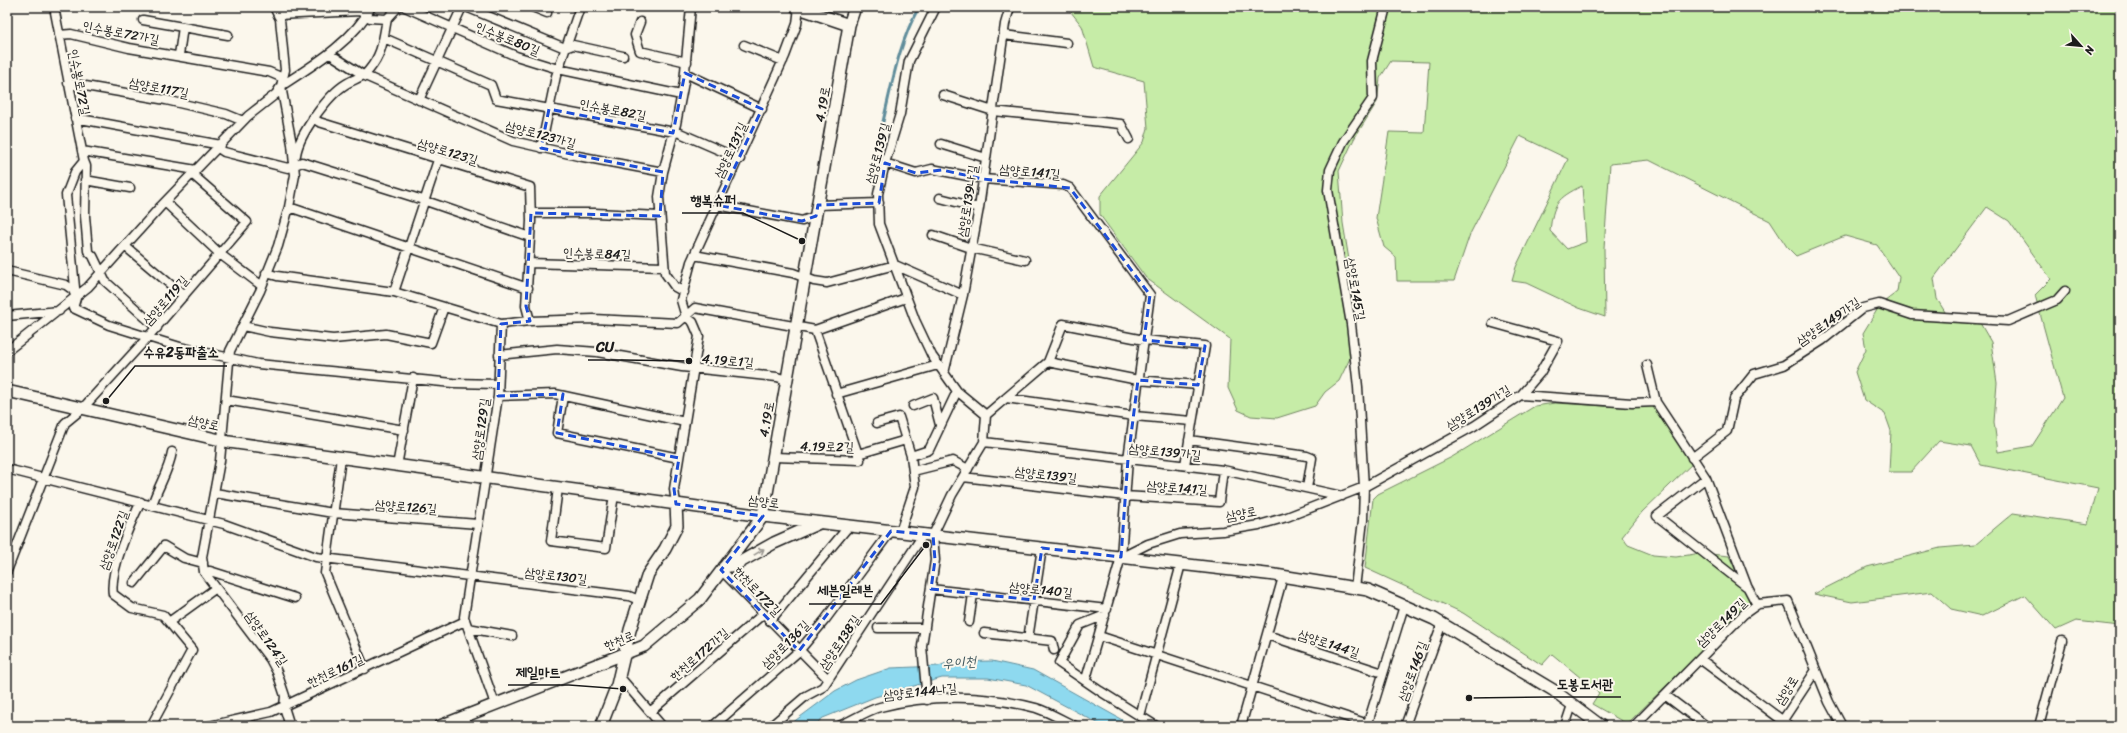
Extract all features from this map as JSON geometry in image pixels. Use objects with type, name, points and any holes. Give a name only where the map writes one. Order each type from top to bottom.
[{"type":"main road","points":[[798,7],[849,25]]},
{"type":"main road","name":"4.19로","points":[[763,516],[849,25],[855,7]]},
{"type":"main road","name":"삼양로","points":[[7,391],[222,441],[763,516],[1181,564],[1368,590],[1442,623],[1553,690],[1601,726]]},
{"type":"main road","points":[[601,726],[619,676],[639,600],[648,574],[665,550],[676,526],[676,504]]},
{"type":"main road","name":"한천로","points":[[440,726],[644,646],[700,599],[763,516]]},
{"type":"main road","points":[[723,569],[735,565],[774,543],[821,523]]},
{"type":"street","name":"인수봉로72길","points":[[54,7],[84,161],[85,216],[88,251],[102,273]]},
{"type":"street","points":[[7,351],[76,298],[102,273],[165,202],[243,121],[276,94],[282,82],[285,70],[278,15],[274,7]]},
{"type":"street","points":[[282,82],[330,54],[366,16],[371,7]]},
{"type":"street","points":[[295,598],[210,571],[204,572],[202,557],[215,493],[231,358],[230,351],[262,286],[278,246],[289,207],[298,146],[313,118],[345,84],[363,75],[375,62],[382,49],[387,19],[398,7]]},
{"type":"street","name":"인수봉로80길","points":[[405,7],[516,56],[558,69]]},
{"type":"street","points":[[419,100],[462,7]]},
{"type":"street","name":"인수봉로80길","points":[[466,7],[565,48]]},
{"type":"street","points":[[532,7],[547,13]]},
{"type":"street","points":[[541,148],[558,69],[580,7]]},
{"type":"street","points":[[684,292],[675,286],[665,273],[659,197],[662,172],[673,133],[687,62],[691,7]]},
{"type":"street","name":"삼양로131길","points":[[676,504],[674,489],[700,336],[692,322],[686,316],[682,300],[694,255],[740,159],[783,61],[797,24],[798,7]]},
{"type":"street","name":"삼양로139길","points":[[936,7],[909,62],[900,114],[884,163],[878,194],[879,224],[915,320],[938,365],[957,391],[986,415]]},
{"type":"street","name":"삼양로139나길","points":[[944,373],[963,295],[979,208],[1004,35],[1010,7]]},
{"type":"street","name":"삼양로145길","points":[[1356,588],[1363,520],[1364,487],[1358,387],[1351,324],[1328,190],[1330,170],[1343,142],[1373,98],[1372,61],[1386,7]]},
{"type":"street","points":[[278,15],[360,11],[366,16],[387,19]]},
{"type":"street","name":"인수봉로72가길","points":[[144,20],[228,36]]},
{"type":"street","points":[[640,22],[634,35],[640,51],[687,62]]},
{"type":"street","points":[[178,55],[183,27]]},
{"type":"street","name":"인수봉로72가길","points":[[59,35],[71,34],[129,48],[178,55],[269,72],[282,82]]},
{"type":"street","points":[[1004,35],[1067,43]]},
{"type":"street","points":[[384,38],[437,62]]},
{"type":"street","points":[[565,48],[573,45],[623,56]]},
{"type":"street","points":[[744,45],[783,61]]},
{"type":"street","name":"삼양로123가길","points":[[330,54],[363,75],[513,141],[662,172]]},
{"type":"street","name":"인수봉로82길","points":[[437,62],[490,85],[496,99],[673,133]]},
{"type":"street","points":[[558,69],[681,95]]},
{"type":"street","points":[[685,73],[762,109]]},
{"type":"street","points":[[282,82],[295,165]]},
{"type":"street","name":"삼양로117길","points":[[68,83],[166,100],[226,114],[243,121]]},
{"type":"street","points":[[943,95],[993,111],[1121,124],[1129,139]]},
{"type":"street","points":[[75,118],[219,146],[224,152],[288,168],[302,162],[423,200],[530,237]]},
{"type":"street","name":"삼양로123길","points":[[313,118],[319,122],[438,160],[530,187],[531,213],[526,306],[530,321]]},
{"type":"street","points":[[673,133],[680,133],[740,159]]},
{"type":"street","points":[[941,144],[986,158]]},
{"type":"street","points":[[82,151],[194,172]]},
{"type":"street","points":[[394,292],[423,200],[438,160]]},
{"type":"street","points":[[84,161],[75,172],[66,195],[76,298],[74,308],[109,325],[180,347],[258,364],[413,378],[397,466]]},
{"type":"street","name":"삼양로141길","points":[[884,163],[916,173],[932,169],[983,179],[1063,185],[1070,188],[1150,295],[1128,459],[1122,558],[1086,680]]},
{"type":"street","name":"삼양로119길","points":[[7,571],[65,423],[82,409],[157,328],[247,222],[194,172]]},
{"type":"street","points":[[85,180],[130,188]]},
{"type":"street","points":[[940,198],[979,208]]},
{"type":"street","points":[[165,202],[220,254],[262,286]]},
{"type":"street","points":[[717,205],[802,221],[817,211],[879,203]]},
{"type":"street","points":[[289,207],[528,288]]},
{"type":"street","points":[[531,213],[594,213],[660,216]]},
{"type":"street","points":[[933,235],[971,248],[1025,260]]},
{"type":"street","points":[[126,246],[184,296]]},
{"type":"street","points":[[694,255],[806,277],[814,281],[827,282],[895,265],[963,295]]},
{"type":"street","name":"인수봉로84길","points":[[529,263],[664,267]]},
{"type":"street","points":[[7,271],[66,285],[73,290],[76,298]]},
{"type":"street","points":[[102,273],[105,281],[157,328]]},
{"type":"street","points":[[266,273],[394,292],[501,324],[530,321],[593,319],[678,323],[695,308],[815,330],[906,298]]},
{"type":"street","name":"삼양로149가길","points":[[1692,458],[1727,431],[1734,399],[1754,374],[1784,365],[1823,340],[1863,308],[1879,304],[1912,315],[2008,321],[2057,300],[2065,291]]},
{"type":"street","points":[[243,326],[270,332],[333,339],[386,334],[431,343],[444,307]]},
{"type":"street","points":[[7,316],[59,311]]},
{"type":"street","name":"삼양로139가길","points":[[1364,487],[1474,426],[1521,395],[1540,373],[1558,341],[1493,323]]},
{"type":"street","name":"삼양로129길","points":[[485,478],[498,396],[501,324]]},
{"type":"street","points":[[927,700],[922,646],[935,560],[928,535],[984,442],[986,415],[1048,362],[1063,324],[1144,340]]},
{"type":"street","name":"4.19로2길","points":[[774,457],[860,460],[815,330]]},
{"type":"street","name":"삼양로141길","points":[[1144,340],[1205,346],[1185,465]]},
{"type":"street","name":"4.19로1길","points":[[499,355],[557,350],[597,352],[694,369],[769,376],[787,380]]},
{"type":"street","points":[[1048,362],[1138,380],[1198,384]]},
{"type":"street","points":[[836,394],[938,365]]},
{"type":"street","points":[[1647,366],[1656,402],[1706,478],[1747,586],[1757,605]]},
{"type":"street","name":"삼양로129길","points":[[413,378],[453,383],[498,384]]},
{"type":"street","points":[[910,456],[929,450],[957,391]]},
{"type":"street","points":[[498,396],[555,394],[685,422]]},
{"type":"street","name":"삼양로139가길","points":[[1521,395],[1632,403],[1656,402]]},
{"type":"street","points":[[563,396],[558,433],[679,458]]},
{"type":"street","points":[[913,406],[933,398],[940,425]]},
{"type":"street","points":[[1006,398],[1134,416],[1192,421]]},
{"type":"street","points":[[226,400],[404,430]]},
{"type":"street","points":[[876,423],[900,417],[913,471],[915,487],[896,531]]},
{"type":"street","points":[[858,454],[906,440]]},
{"type":"street","points":[[1189,440],[1307,456],[1312,458],[1307,488]]},
{"type":"street","name":"삼양로139가길","points":[[984,442],[1223,470],[1342,496]]},
{"type":"street","points":[[152,505],[158,486],[169,468],[172,452]]},
{"type":"street","points":[[341,458],[332,513],[325,573],[365,669]]},
{"type":"street","points":[[913,471],[953,461],[968,469]]},
{"type":"street","name":"삼양로122길","points":[[7,469],[210,520]]},
{"type":"street","name":"삼양로141길","points":[[1125,496],[1219,502],[1223,470]]},
{"type":"street","name":"삼양로139길","points":[[963,477],[1125,496]]},
{"type":"street","points":[[485,478],[464,617],[495,704]]},
{"type":"street","points":[[1706,478],[1657,516],[1747,586]]},
{"type":"street","name":"삼양로","points":[[1122,558],[1148,544],[1180,534],[1223,531],[1259,525],[1364,487]]},
{"type":"street","points":[[558,488],[551,540],[606,548],[614,495]]},
{"type":"street","points":[[215,493],[332,513]]},
{"type":"street","name":"삼양로122길","points":[[141,502],[131,521],[111,583],[113,594],[132,608],[163,614],[192,650],[151,726]]},
{"type":"street","name":"삼양로126길","points":[[332,513],[478,524]]},
{"type":"street","points":[[210,520],[316,557],[470,576]]},
{"type":"street","points":[[770,621],[849,526]]},
{"type":"street","name":"삼양로136길","points":[[713,726],[799,651],[896,531]]},
{"type":"street","name":"삼양로138길","points":[[771,726],[806,696],[823,687],[928,535]]},
{"type":"street","points":[[134,583],[164,546],[184,558],[203,563]]},
{"type":"street","points":[[1028,639],[1042,548]]},
{"type":"street","points":[[1140,716],[1158,656],[1181,564]]},
{"type":"street","name":"한천로172길","points":[[723,569],[763,614],[828,679]]},
{"type":"street","name":"삼양로124길","points":[[204,572],[270,659],[277,672],[285,696],[284,707],[290,726]]},
{"type":"street","name":"삼양로130길","points":[[470,576],[629,596],[639,600]]},
{"type":"street","points":[[1242,726],[1283,577]]},
{"type":"street","points":[[169,622],[216,588]]},
{"type":"street","name":"삼양로140길","points":[[931,589],[1034,600],[1106,612]]},
{"type":"street","points":[[969,622],[972,594]]},
{"type":"street","name":"삼양로149길","points":[[1634,726],[1744,614],[1757,605],[1788,601],[1829,702],[1842,726]]},
{"type":"street","points":[[1100,636],[1158,656],[1253,685],[1367,725],[1404,606]]},
{"type":"street","points":[[1106,612],[1080,625],[1060,663],[1100,691],[1156,726]]},
{"type":"street","name":"한천로172가길","points":[[650,712],[763,614]]},
{"type":"street","name":"삼양로146길","points":[[1405,726],[1442,623]]},
{"type":"street","points":[[467,625],[512,636]]},
{"type":"street","name":"한천로161길","points":[[209,726],[243,720],[284,707],[365,669],[467,625]]},
{"type":"street","name":"삼양로138길","points":[[878,628],[925,628]]},
{"type":"street","points":[[984,633],[1052,641],[1054,650]]},
{"type":"street","name":"삼양로144길","points":[[1266,635],[1383,673]]},
{"type":"street","points":[[2039,726],[2062,641]]},
{"type":"street","points":[[1700,659],[1781,723],[1790,726]]},
{"type":"street","name":"삼양로","points":[[1781,723],[1816,670]]},
{"type":"street","points":[[619,676],[662,726]]},
{"type":"street","points":[[1665,695],[1706,726]]},
{"type":"street","name":"삼양로144나길","points":[[839,726],[879,707],[927,700],[958,698],[1006,702],[1037,708],[1075,726]]},
{"type":"street","points":[[1565,726],[1572,705]]},
{"type":"highlighted area","points":[[685,73],[762,109],[717,205],[802,221],[816,216],[818,205],[879,203],[885,163],[916,173],[942,170],[983,179],[1070,188],[1150,295],[1144,340],[1205,346],[1198,385],[1138,380],[1128,459],[1121,557],[1042,548],[1034,600],[931,589],[935,560],[933,535],[891,531],[799,651],[721,570],[763,516],[676,504],[674,489],[679,458],[557,433],[563,394],[498,396],[501,324],[530,321],[526,306],[531,213],[660,216],[663,172],[541,148],[549,109],[673,133]]},
{"type":"green space","points":[[1067,7],[2120,7],[2120,626],[2076,621],[2056,630],[2025,595],[1982,616],[1951,609],[1932,592],[1852,602],[1814,594],[1867,567],[1940,548],[1975,545],[2013,513],[2088,524],[2098,488],[1981,465],[1971,446],[1939,441],[1911,472],[1889,472],[1891,431],[1885,414],[1864,400],[1855,372],[1866,349],[1863,333],[1880,305],[1897,292],[1899,277],[1877,245],[1845,236],[1796,256],[1787,247],[1770,221],[1649,160],[1610,164],[1604,248],[1605,317],[1579,308],[1526,283],[1512,281],[1516,267],[1568,159],[1520,136],[1470,234],[1454,281],[1397,281],[1396,257],[1384,247],[1376,218],[1389,132],[1424,133],[1429,62],[1391,61],[1380,78],[1377,102],[1354,139],[1339,171],[1343,223],[1350,266],[1355,348],[1339,381],[1325,392],[1315,406],[1277,418],[1251,416],[1238,410],[1228,388],[1230,339],[1146,278],[1100,215],[1100,196],[1144,142],[1148,128],[1144,81],[1094,67],[1082,26]],"holes":[[[1582,186],[1586,242],[1567,249],[1550,231],[1553,214],[1562,198]],[[1987,207],[2009,221],[2051,279],[2035,295],[2063,398],[2032,446],[1998,452],[1994,422],[1997,383],[1991,342],[1980,323],[1950,320],[1937,299],[1934,278]]]},
{"type":"green space","points":[[1555,403],[1623,407],[1657,406],[1697,459],[1642,512],[1622,537],[1628,545],[1653,555],[1676,557],[1701,553],[1729,556],[1751,603],[1627,724],[1592,704],[1599,693],[1552,654],[1542,665],[1463,613],[1365,568],[1373,499],[1378,494],[1452,457],[1535,406]]},
{"type":"water","name":"우이천","points":[[992,661],[1033,670],[1133,726],[1103,726],[1026,685],[988,678],[942,678],[875,697],[823,718],[813,726],[788,726],[835,691],[856,680],[891,668],[939,666],[949,662]]},
{"type":"waterway","points":[[880,134],[900,53],[911,22],[919,7]]},
{"type":"place","name":"행복슈퍼","points":[[802,241]]},
{"type":"place","name":"CU","points":[[689,361]]},
{"type":"place","name":"수유2동파출소","points":[[106,401]]},
{"type":"place","name":"세븐일레븐","points":[[926,545]]},
{"type":"place","name":"제일마트","points":[[623,689]]},
{"type":"place","name":"도봉도서관","points":[[1469,698]]}]
